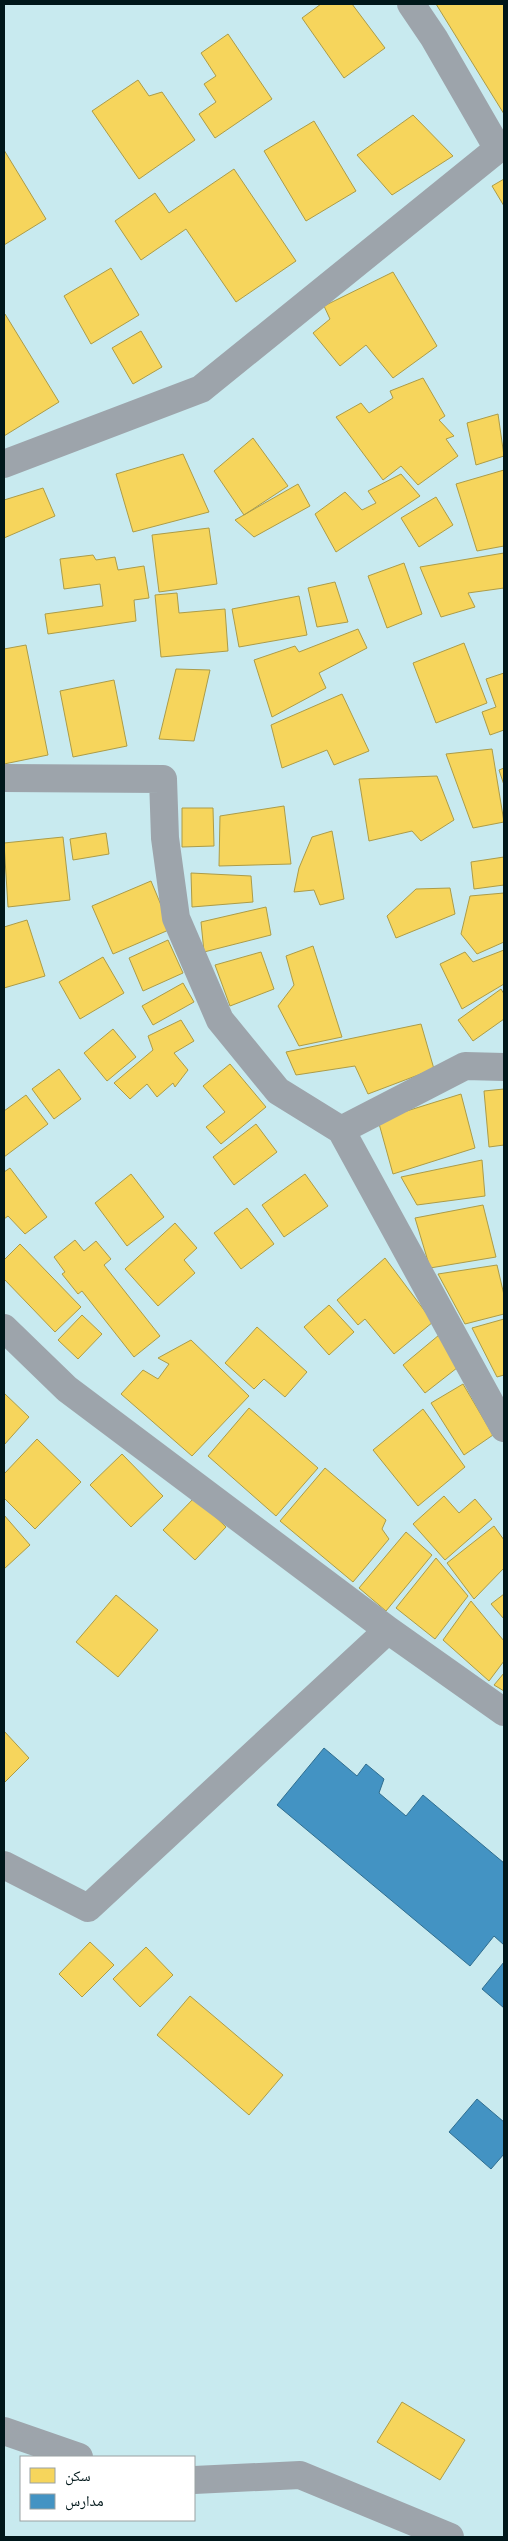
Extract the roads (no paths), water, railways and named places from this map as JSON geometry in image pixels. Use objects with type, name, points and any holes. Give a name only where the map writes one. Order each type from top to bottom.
[{"type":"street","points":[[4,464],[201,389],[501,146],[411,4]]},
{"type":"street","points":[[4,778],[163,779],[165,838],[176,918],[220,1020],[278,1091],[341,1130],[504,1428]]},
{"type":"street","points":[[341,1130],[465,1066],[504,1067]]},
{"type":"street","points":[[4,1328],[67,1389],[388,1630],[504,1712]]},
{"type":"street","points":[[4,1865],[88,1908],[388,1630]]},
{"type":"street","points":[[4,2431],[76,2456]]},
{"type":"street","points":[[195,2480],[300,2475],[450,2537]]}]
